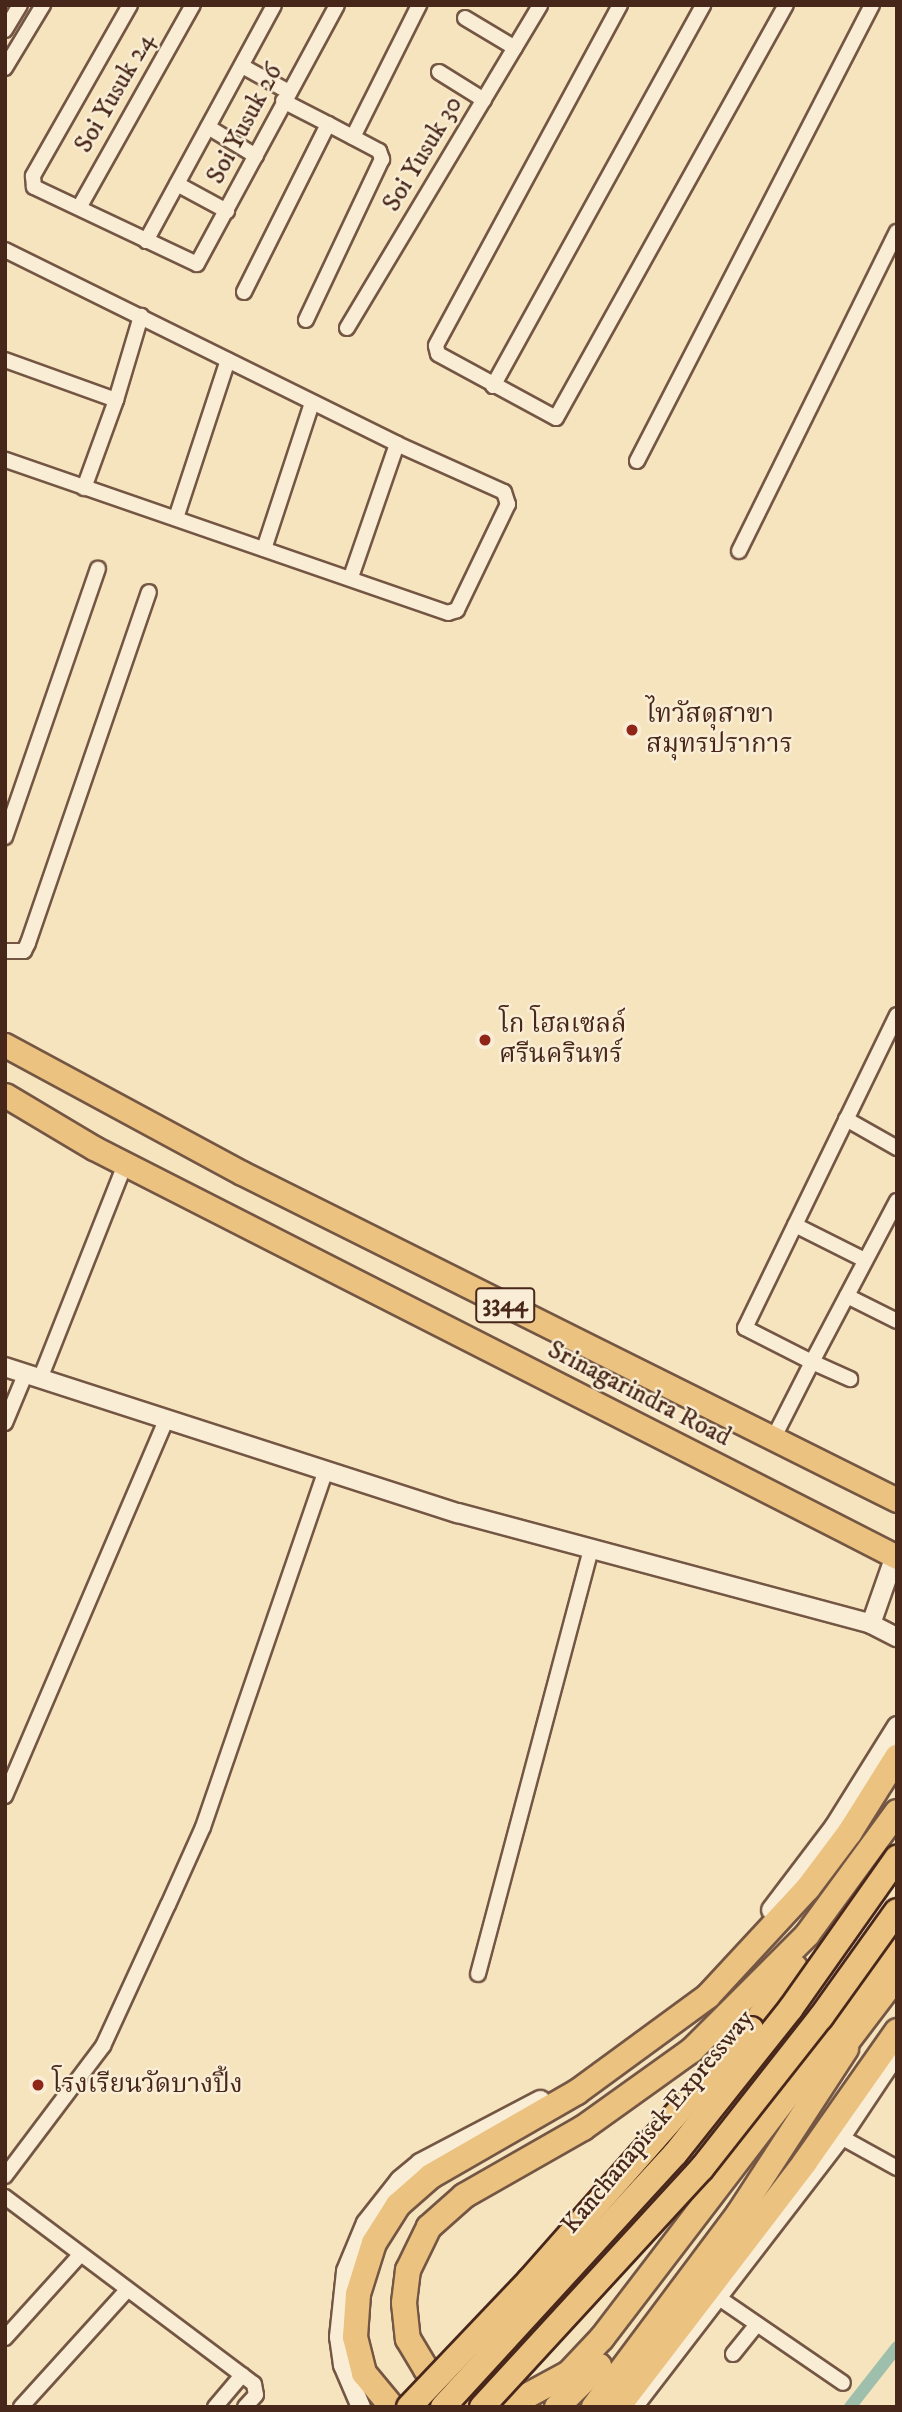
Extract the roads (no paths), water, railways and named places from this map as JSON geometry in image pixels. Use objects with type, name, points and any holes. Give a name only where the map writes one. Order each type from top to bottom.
[{"type":"highway","points":[[392,2407],[364,2373],[355,2337],[358,2294],[374,2243],[398,2205],[431,2176],[577,2092],[708,1996],[808,1888],[850,1832],[897,1757]]},
{"type":"highway","points":[[409,2407],[529,2281],[751,2029],[897,1812]]},
{"type":"highway","points":[[882,1836],[776,1970],[692,2050],[583,2129],[464,2196],[429,2227],[408,2270],[404,2303],[408,2339],[426,2369],[463,2394],[500,2401],[521,2399],[569,2373],[602,2338],[829,2041],[897,1940]]},
{"type":"highway","name":"Kanchanapisek Expressway","points":[[443,2407],[675,2154],[791,2008],[897,1858]]},
{"type":"highway","points":[[482,2407],[702,2168],[821,2017],[897,1911]]},
{"type":"highway","points":[[557,2407],[615,2349],[897,1976]]},
{"type":"highway","points":[[594,2407],[816,2101],[859,2027]]},
{"type":"highway","points":[[618,2407],[805,2162],[897,2031]]},
{"type":"main road","name":"Srinagarindra Road","points":[[5,1045],[115,1108],[897,1500]]},
{"type":"main road","name":"Srinagarindra Road","points":[[5,1061],[115,1108]]},
{"type":"main road","name":"Srinagarindra Road","points":[[5,1095],[94,1148],[896,1557]]},
{"type":"main road","name":"Srinagarindra Road","points":[[5,1111],[94,1148]]},
{"type":"street","points":[[5,30],[20,5]]},
{"type":"street","points":[[5,68],[43,5]]},
{"type":"street","points":[[130,5],[33,176],[33,187],[80,205],[146,241],[274,5]]},
{"type":"street","name":"Soi Yusuk 24","points":[[80,205],[193,5]]},
{"type":"street","name":"Soi Yusuk 26","points":[[146,241],[197,264],[337,5]]},
{"type":"street","points":[[353,137],[419,5]]},
{"type":"street","name":"Soi Yusuk 30","points":[[347,328],[540,5]]},
{"type":"street","points":[[620,5],[436,346],[438,354],[556,418],[561,416],[786,5]]},
{"type":"street","points":[[493,386],[704,5]]},
{"type":"street","points":[[637,461],[872,5]]},
{"type":"street","points":[[465,18],[515,48]]},
{"type":"street","points":[[242,66],[328,124],[379,151],[382,159],[306,320]]},
{"type":"street","points":[[439,72],[484,100]]},
{"type":"street","points":[[244,292],[328,124]]},
{"type":"street","points":[[208,127],[256,156]]},
{"type":"street","points":[[177,184],[228,211]]},
{"type":"street","points":[[738,551],[897,232]]},
{"type":"street","points":[[5,250],[397,444],[504,492],[508,504],[453,612],[5,460]]},
{"type":"street","points":[[84,488],[116,400],[141,316]]},
{"type":"street","points":[[5,360],[116,400]]},
{"type":"street","points":[[176,518],[228,360]]},
{"type":"street","points":[[264,549],[312,402]]},
{"type":"street","points":[[351,577],[397,444]]},
{"type":"street","points":[[5,837],[99,569]]},
{"type":"street","points":[[5,951],[24,951],[28,943],[149,592]]},
{"type":"street","points":[[850,1379],[746,1328],[896,1017]]},
{"type":"street","points":[[846,1119],[897,1147]]},
{"type":"street","points":[[5,1423],[32,1377],[125,1164]]},
{"type":"street","points":[[773,1439],[865,1260],[892,1221],[897,1201]]},
{"type":"street","points":[[795,1225],[865,1260]]},
{"type":"street","points":[[847,1296],[897,1321]]},
{"type":"street","points":[[5,1367],[166,1421],[265,1447],[458,1513],[871,1624],[897,1637]]},
{"type":"street","points":[[5,1796],[166,1421]]},
{"type":"street","points":[[5,2176],[103,2046],[204,1827],[326,1469]]},
{"type":"street","points":[[478,1974],[591,1549]]},
{"type":"street","points":[[871,1624],[896,1557]]},
{"type":"street","points":[[361,2407],[343,2365],[341,2295],[355,2248],[382,2201],[420,2163],[562,2088],[706,1983],[785,1895],[834,1828],[897,1726]]},
{"type":"street","points":[[634,2407],[841,2137],[897,2053]]},
{"type":"street","points":[[841,2137],[897,2168]]},
{"type":"street","points":[[5,2197],[242,2375],[256,2388],[245,2407]]},
{"type":"street","points":[[5,2338],[80,2255]]},
{"type":"street","points":[[21,2407],[127,2290]]},
{"type":"street","points":[[719,2298],[843,2383]]},
{"type":"street","points":[[733,2354],[757,2324]]},
{"type":"street","points":[[215,2407],[242,2375]]},
{"type":"waterway","points":[[850,2407],[897,2347]]},
{"type":"place","name":"ไทวัสดุสาขา สมุทรปราการ","points":[[632,730]]},
{"type":"place","name":"โก โฮลเซลล์ ศรีนครินทร์","points":[[485,1040]]},
{"type":"place","name":"โรงเรียนวัดบางปิ้ง","points":[[38,2085]]}]
